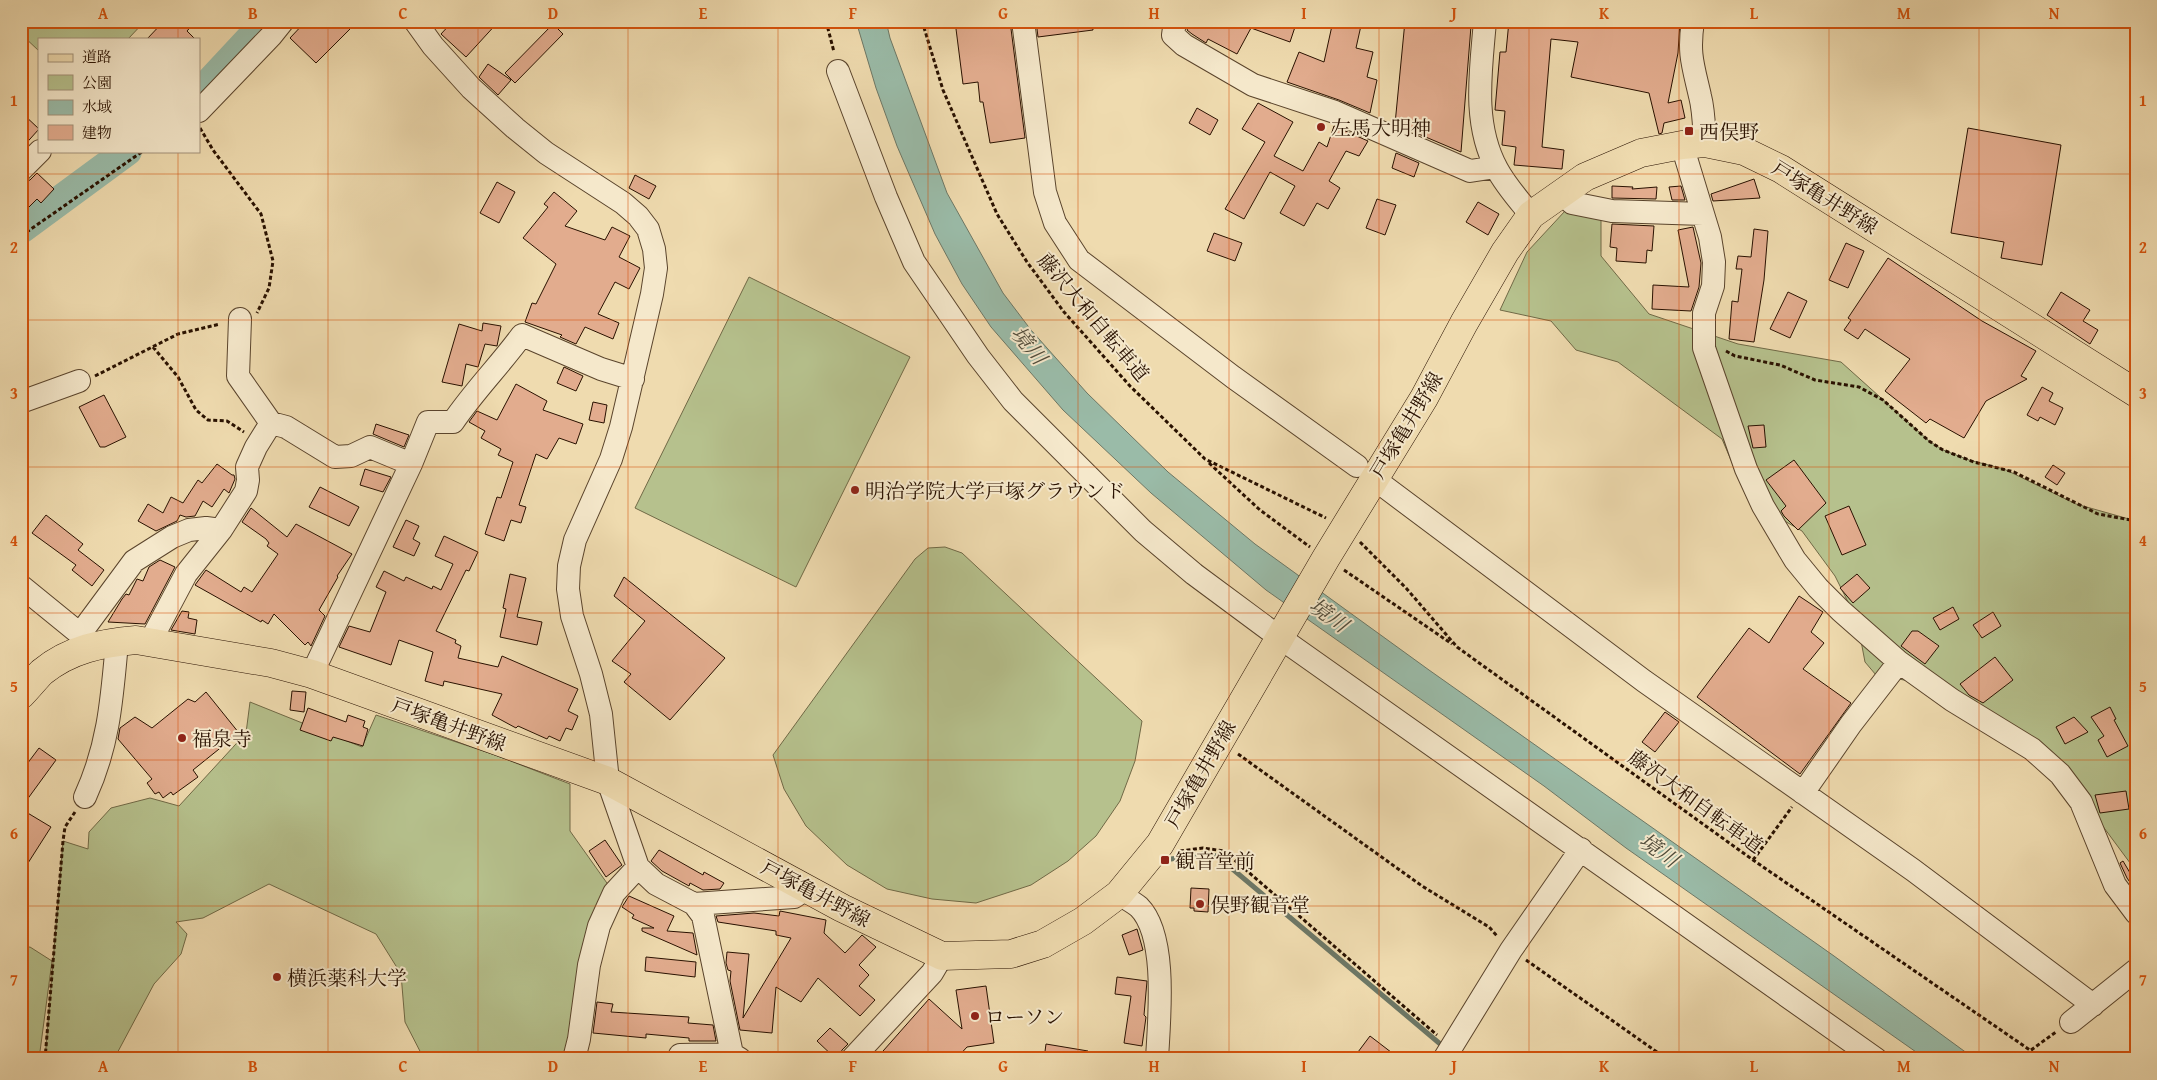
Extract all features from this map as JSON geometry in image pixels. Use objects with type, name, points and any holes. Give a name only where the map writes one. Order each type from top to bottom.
[{"type":"main road","name":"戸塚亀井野線","points":[[21,695],[42,672],[74,652],[97,641],[136,640],[271,663],[312,674],[608,781],[806,889],[942,956],[1012,954],[1043,944],[1083,921],[1119,894],[1160,844],[1324,561],[1424,398],[1505,252],[1531,215],[1561,192],[1585,177],[1640,153],[1694,144],[1744,151],[1782,169],[2136,393]]},
{"type":"street","points":[[200,109],[271,36],[283,21]]},
{"type":"street","points":[[415,21],[433,46],[471,88],[515,128],[546,153],[624,203],[638,216],[648,229],[654,248],[656,268],[652,294],[633,379],[611,459],[575,540],[569,566],[568,589],[572,616],[591,674],[601,714],[608,781],[638,867],[656,884],[694,904],[704,916],[736,1056],[680,1055]]},
{"type":"street","points":[[1023,21],[1045,192],[1055,223],[1079,260],[1218,365],[1357,466]]},
{"type":"street","points":[[1175,21],[1172,35],[1184,45],[1253,85],[1335,112],[1470,171],[1496,168]]},
{"type":"street","points":[[1485,21],[1480,100],[1482,123],[1496,168],[1508,187],[1531,215]]},
{"type":"street","points":[[1693,21],[1690,41],[1691,56],[1701,96],[1694,144],[1703,214],[1710,237],[1714,262],[1713,286],[1704,313],[1704,348],[1749,477],[1762,506],[1791,552],[1818,588],[1899,662],[1952,700],[2032,749],[2060,774],[2081,802],[2115,884],[2136,914]]},
{"type":"street","points":[[838,71],[886,197],[914,262],[978,356],[1019,407],[1143,531],[1194,574],[1281,634],[1876,1059]]},
{"type":"street","points":[[1561,192],[1572,203],[1612,211],[1703,214]]},
{"type":"street","points":[[240,319],[238,376],[271,423],[286,427],[335,457],[351,456],[370,447],[411,464]]},
{"type":"street","points":[[312,674],[411,464],[428,422],[453,422],[470,396],[506,357],[522,335],[601,369],[633,379]]},
{"type":"street","points":[[21,402],[79,381]]},
{"type":"street","points":[[150,642],[186,574],[221,530],[246,491],[248,480],[247,467],[256,447],[271,423]]},
{"type":"street","points":[[1385,488],[1644,680],[1921,876],[2093,1005]]},
{"type":"street","points":[[85,797],[97,771],[108,731],[97,641],[134,561],[172,537],[189,530],[206,528],[221,530]]},
{"type":"street","points":[[21,586],[97,641]]},
{"type":"street","points":[[1803,793],[1851,724],[1899,662]]},
{"type":"street","points":[[1448,1051],[1511,950],[1581,849]]},
{"type":"street","points":[[574,1059],[579,1039],[589,965],[599,926],[614,893],[638,867]]},
{"type":"street","points":[[694,904],[794,897],[806,889]]},
{"type":"street","points":[[1119,894],[1138,907],[1147,918],[1157,945],[1159,1010],[1157,1059]]},
{"type":"street","points":[[852,1059],[932,973],[942,956]]},
{"type":"street","points":[[2071,1022],[2136,970]]},
{"type":"path","points":[[826,21],[838,71]]},
{"type":"path","name":"藤沢大和自転車道","points":[[922,21],[943,90],[973,161],[1002,222],[1027,262],[1064,312],[1130,386],[1205,459],[1329,519]]},
{"type":"path","points":[[79,381],[101,374],[178,334],[240,319],[258,312],[269,288],[273,261],[261,214],[200,128]]},
{"type":"path","points":[[21,236],[142,152]]},
{"type":"path","points":[[153,347],[178,377],[196,410],[208,420],[227,421],[242,428],[256,447]]},
{"type":"path","points":[[1735,356],[1780,365],[1815,380],[1859,387],[1882,400],[1943,450],[1974,462],[2014,472],[2098,514],[2136,521]]},
{"type":"path","points":[[1205,459],[1260,510],[1324,561],[1458,647]]},
{"type":"path","name":"藤沢大和自転車道","points":[[1356,538],[1406,588],[1458,647],[1753,860],[2043,1059]]},
{"type":"path","points":[[1239,755],[1422,886],[1489,927],[1511,950],[1667,1059]]},
{"type":"path","points":[[1753,860],[1803,793]]},
{"type":"path","points":[[45,1059],[65,827],[85,797]]},
{"type":"path","points":[[1150,856],[1203,848],[1224,851],[1448,1051]]},
{"type":"path","points":[[2031,1050],[2071,1022]]},
{"type":"green space","points":[[21,21],[145,21],[129,38],[38,38],[38,50],[21,34]]},
{"type":"green space","points":[[1565,211],[1601,216],[1601,256],[1649,314],[1738,344],[1841,362],[1929,441],[1943,450],[1969,460],[2004,469],[2076,504],[2136,521],[2136,871],[2056,763],[1932,685],[1876,675],[1865,662],[1857,620],[1835,576],[1802,531],[1748,500],[1722,439],[1618,362],[1576,350],[1551,321],[1500,310],[1527,252]]},
{"type":"green space","points":[[749,277],[910,357],[796,587],[635,508]]},
{"type":"green space","points":[[945,547],[962,553],[1142,721],[1135,761],[1120,801],[1096,836],[1068,861],[1031,885],[976,903],[932,899],[887,889],[847,865],[806,826],[784,789],[773,755],[915,559],[928,548]]},
{"type":"green space","points":[[250,702],[362,747],[376,715],[495,755],[570,784],[570,831],[614,893],[574,1059],[424,1059],[405,1022],[401,974],[376,934],[269,884],[203,918],[176,922],[187,934],[181,954],[154,984],[114,1059],[45,1059],[63,841],[88,849],[89,832],[111,808],[150,798],[179,806],[246,733]]},
{"type":"green space","points":[[30,947],[52,961],[39,1059],[21,1059],[21,948]]},
{"type":"water","name":"境川","points":[[856,21],[886,21],[890,38],[947,193],[1003,293],[1031,330],[1087,393],[1168,472],[1255,544],[1429,670],[1834,956],[1975,1059],[1926,1059],[1626,848],[1544,786],[1266,590],[1151,493],[1063,410],[991,327],[962,284],[935,234],[897,146],[876,88]]},
{"type":"building","points":[[164,21],[196,21],[187,31],[194,38],[148,38]]},
{"type":"building","points":[[306,21],[358,21],[316,63],[290,38]]},
{"type":"building","points":[[453,21],[499,21],[466,57],[441,34]]},
{"type":"building","points":[[955,21],[1010,21],[1025,138],[990,143],[983,102],[980,102],[978,82],[963,84]]},
{"type":"building","points":[[1036,21],[1092,21],[1093,30],[1038,37]]},
{"type":"building","points":[[1191,21],[1297,21],[1290,42],[1251,28],[1237,54],[1208,39],[1206,43],[1192,34],[1187,30]]},
{"type":"building","points":[[1333,21],[1362,21],[1356,48],[1373,52],[1367,77],[1377,80],[1370,113],[1287,82],[1299,52],[1324,62]]},
{"type":"building","points":[[1405,21],[1461,21],[1461,24],[1471,26],[1461,152],[1395,124]]},
{"type":"building","points":[[1509,21],[1680,21],[1678,53],[1668,103],[1681,100],[1685,118],[1664,123],[1662,133],[1659,134],[1649,93],[1571,77],[1578,42],[1551,39],[1542,147],[1564,150],[1562,169],[1514,165],[1516,147],[1502,145],[1505,111],[1495,110],[1500,52],[1506,52]]},
{"type":"building","points":[[553,24],[563,34],[515,83],[505,73]]},
{"type":"building","points":[[488,64],[511,80],[498,95],[479,77]]},
{"type":"building","points":[[1258,103],[1293,122],[1274,156],[1303,171],[1319,142],[1327,147],[1334,126],[1368,141],[1359,156],[1346,151],[1329,181],[1340,188],[1328,209],[1317,203],[1304,226],[1280,213],[1295,186],[1270,172],[1244,219],[1225,209],[1265,142],[1242,129]]},
{"type":"building","points":[[1197,108],[1218,120],[1210,135],[1189,123]]},
{"type":"building","points":[[21,112],[38,130],[21,149]]},
{"type":"building","points":[[1968,128],[2061,145],[2042,265],[2001,258],[2004,242],[1951,233]]},
{"type":"building","points":[[1396,153],[1419,163],[1414,177],[1392,168]]},
{"type":"building","points":[[37,173],[54,189],[41,203],[37,199],[21,215],[21,183],[30,180]]},
{"type":"building","points":[[635,175],[656,186],[649,199],[629,188]]},
{"type":"building","points":[[1754,179],[1760,198],[1713,201],[1711,194]]},
{"type":"building","points":[[497,182],[515,192],[499,223],[480,213]]},
{"type":"building","points":[[1612,186],[1633,187],[1632,189],[1657,187],[1656,199],[1612,198]]},
{"type":"building","points":[[1681,186],[1685,200],[1672,200],[1669,187]]},
{"type":"building","points":[[554,192],[577,211],[565,226],[605,240],[612,227],[630,236],[619,257],[640,268],[629,289],[615,282],[598,314],[619,323],[613,339],[585,327],[576,344],[560,337],[562,335],[525,322],[532,303],[536,304],[556,264],[523,238],[548,207],[544,204]]},
{"type":"building","points":[[1377,199],[1396,205],[1385,235],[1366,228]]},
{"type":"building","points":[[1478,202],[1499,214],[1488,235],[1466,222]]},
{"type":"building","points":[[1612,224],[1654,226],[1652,251],[1647,250],[1646,263],[1616,261],[1617,248],[1610,247]]},
{"type":"building","points":[[1693,227],[1701,263],[1699,287],[1691,311],[1652,309],[1653,285],[1689,287],[1678,230]]},
{"type":"building","points":[[1754,229],[1768,231],[1764,280],[1754,342],[1729,339],[1732,301],[1738,302],[1742,269],[1736,269],[1738,256],[1751,257]]},
{"type":"building","points":[[1214,233],[1242,243],[1235,261],[1207,251]]},
{"type":"building","points":[[1846,243],[1864,251],[1848,288],[1829,280]]},
{"type":"building","points":[[1888,258],[1982,321],[2036,351],[2021,376],[2027,379],[1986,401],[1964,438],[1930,419],[1926,423],[1885,391],[1910,359],[1865,329],[1858,339],[1844,330],[1851,320],[1848,318]]},
{"type":"building","points":[[1788,292],[1807,301],[1790,338],[1770,329]]},
{"type":"building","points":[[2061,292],[2090,310],[2083,321],[2098,330],[2090,344],[2047,315]]},
{"type":"building","points":[[483,323],[501,326],[497,346],[485,344],[478,367],[466,364],[462,386],[442,382],[459,324],[482,331]]},
{"type":"building","points":[[564,367],[583,376],[576,391],[557,383]]},
{"type":"building","points":[[516,384],[547,401],[543,410],[583,424],[576,444],[559,438],[547,459],[536,454],[519,505],[526,507],[521,523],[511,520],[504,541],[485,534],[497,497],[501,498],[513,462],[498,455],[501,449],[481,438],[485,431],[469,422],[477,411],[497,420]]},
{"type":"building","points":[[2042,387],[2053,393],[2049,401],[2063,408],[2055,425],[2040,417],[2038,421],[2027,415]]},
{"type":"building","points":[[104,395],[126,437],[105,447],[100,447],[79,407]]},
{"type":"building","points":[[593,402],[607,405],[604,423],[589,420]]},
{"type":"building","points":[[376,424],[409,435],[404,447],[373,434]]},
{"type":"building","points":[[1764,425],[1766,447],[1753,448],[1748,426]]},
{"type":"building","points":[[1794,460],[1826,503],[1798,530],[1784,516],[1781,511],[1786,506],[1766,480]]},
{"type":"building","points":[[217,464],[234,475],[235,479],[229,493],[224,489],[212,507],[203,501],[195,516],[186,517],[180,515],[177,521],[156,531],[138,521],[148,504],[163,513],[171,497],[183,503],[198,480],[202,483]]},
{"type":"building","points":[[2053,465],[2065,473],[2057,485],[2045,477]]},
{"type":"building","points":[[365,469],[391,477],[383,492],[360,485]]},
{"type":"building","points":[[320,487],[359,507],[349,526],[309,507]]},
{"type":"building","points":[[1849,506],[1866,545],[1842,555],[1825,516]]},
{"type":"building","points":[[251,508],[287,537],[296,524],[352,554],[337,576],[319,610],[325,616],[311,646],[308,642],[305,645],[274,614],[268,624],[262,620],[261,622],[195,585],[206,570],[241,592],[244,587],[252,592],[278,554],[267,546],[269,543],[266,539],[242,522]]},
{"type":"building","points":[[46,515],[83,544],[78,550],[104,570],[92,586],[72,570],[76,565],[32,533]]},
{"type":"building","points":[[406,520],[419,526],[413,539],[420,543],[414,556],[393,547]]},
{"type":"building","points":[[444,536],[478,552],[469,571],[466,570],[436,631],[456,640],[455,643],[461,646],[458,658],[498,667],[502,656],[578,689],[568,711],[578,716],[572,730],[566,728],[560,741],[549,736],[547,739],[518,726],[516,728],[492,715],[502,694],[444,681],[443,686],[425,681],[433,652],[399,640],[391,665],[339,647],[349,626],[370,632],[386,592],[376,587],[384,571],[404,581],[406,577],[432,589],[433,586],[441,590],[453,564],[435,556]]},
{"type":"building","points":[[160,560],[175,567],[145,624],[108,622],[122,599],[126,594],[129,595],[137,579],[143,581],[149,567]]},
{"type":"building","points":[[510,574],[526,578],[517,617],[542,622],[537,645],[500,637],[506,609],[503,608]]},
{"type":"building","points":[[1857,574],[1870,588],[1853,603],[1840,588]]},
{"type":"building","points":[[624,577],[725,658],[670,720],[624,682],[631,674],[612,661],[645,621],[614,596]]},
{"type":"building","points":[[1799,596],[1823,612],[1811,632],[1824,643],[1803,669],[1851,703],[1800,774],[1697,697],[1749,628],[1769,643]]},
{"type":"building","points":[[1953,607],[1959,619],[1940,630],[1933,618]]},
{"type":"building","points":[[182,611],[189,612],[188,618],[197,620],[195,634],[171,630]]},
{"type":"building","points":[[1993,612],[2001,626],[1982,638],[1973,625]]},
{"type":"building","points":[[1912,631],[1918,631],[1939,646],[1925,664],[1901,646]]},
{"type":"building","points":[[1995,657],[2013,680],[1983,703],[1969,695],[1960,684]]},
{"type":"building","points":[[292,691],[306,692],[304,712],[290,710]]},
{"type":"building","points":[[206,692],[239,733],[193,770],[198,777],[173,795],[171,792],[163,798],[159,792],[155,794],[147,783],[152,779],[118,739],[120,728],[135,717],[152,728],[188,699],[195,702]]},
{"type":"building","points":[[2110,707],[2116,719],[2114,720],[2128,746],[2107,757],[2098,740],[2104,736],[2091,717]]},
{"type":"building","points":[[308,708],[346,722],[348,715],[365,721],[363,727],[368,729],[363,746],[333,737],[331,741],[300,730]]},
{"type":"building","points":[[1665,712],[1679,722],[1655,752],[1642,742]]},
{"type":"building","points":[[2074,717],[2088,732],[2065,744],[2056,727]]},
{"type":"building","points":[[39,748],[56,760],[21,808],[21,772]]},
{"type":"building","points":[[2126,791],[2129,809],[2100,813],[2095,795]]},
{"type":"building","points":[[21,809],[51,827],[21,874]]},
{"type":"building","points":[[605,840],[622,865],[606,877],[589,851]]},
{"type":"building","points":[[659,850],[703,875],[704,872],[724,883],[720,889],[703,890],[690,883],[689,886],[662,871],[651,861]]},
{"type":"building","points":[[2123,861],[2136,883],[2136,891],[2120,863]]},
{"type":"building","name":"俣野観音堂","points":[[1191,888],[1209,889],[1208,912],[1194,911],[1194,908],[1190,908]]},
{"type":"building","points":[[629,896],[674,916],[667,931],[693,933],[697,955],[642,931],[642,928],[654,928],[632,918],[634,915],[622,907]]},
{"type":"building","points":[[780,911],[826,920],[824,933],[845,953],[862,935],[876,947],[859,965],[869,975],[859,986],[875,1000],[860,1016],[818,978],[801,1002],[776,987],[772,1033],[740,1030],[730,981],[731,971],[728,970],[726,963],[727,952],[749,954],[743,1018],[791,938],[776,935],[776,931],[718,922],[716,916],[754,913],[779,916]]},
{"type":"building","points":[[1137,929],[1143,950],[1129,955],[1122,935]]},
{"type":"building","points":[[646,957],[696,962],[695,977],[645,971]]},
{"type":"building","points":[[1117,977],[1147,981],[1144,1015],[1146,1017],[1142,1046],[1124,1043],[1131,996],[1115,994]]},
{"type":"building","points":[[986,986],[994,1043],[967,1047],[956,1059],[876,1059],[929,999],[962,1029],[956,990]]},
{"type":"building","points":[[597,1002],[613,1004],[611,1012],[689,1017],[688,1023],[713,1025],[716,1041],[689,1041],[689,1038],[646,1034],[646,1038],[593,1033]]},
{"type":"building","points":[[830,1028],[848,1044],[842,1050],[839,1059],[836,1059],[817,1041]]},
{"type":"building","points":[[1370,1036],[1400,1059],[1368,1059],[1358,1052]]},
{"type":"building","points":[[1046,1044],[1088,1051],[1088,1059],[1044,1059]]},
{"type":"waterway","points":[[200,93],[267,21]]},
{"type":"waterway","points":[[21,229],[126,152]]},
{"type":"waterway","points":[[1171,859],[1204,854],[1217,856],[1445,1048]]},
{"type":"place","name":"左馬大明神","points":[[1321,127]]},
{"type":"place","name":"西俣野","points":[[1689,131]]},
{"type":"place","name":"明治学院大学戸塚グラウンド","points":[[855,490]]},
{"type":"place","name":"福泉寺","points":[[182,738]]},
{"type":"place","name":"観音堂前","points":[[1165,860]]},
{"type":"place","name":"俣野観音堂","points":[[1200,904]]},
{"type":"place","name":"横浜薬科大学","points":[[277,977]]},
{"type":"place","name":"ローソン","points":[[975,1016]]}]
